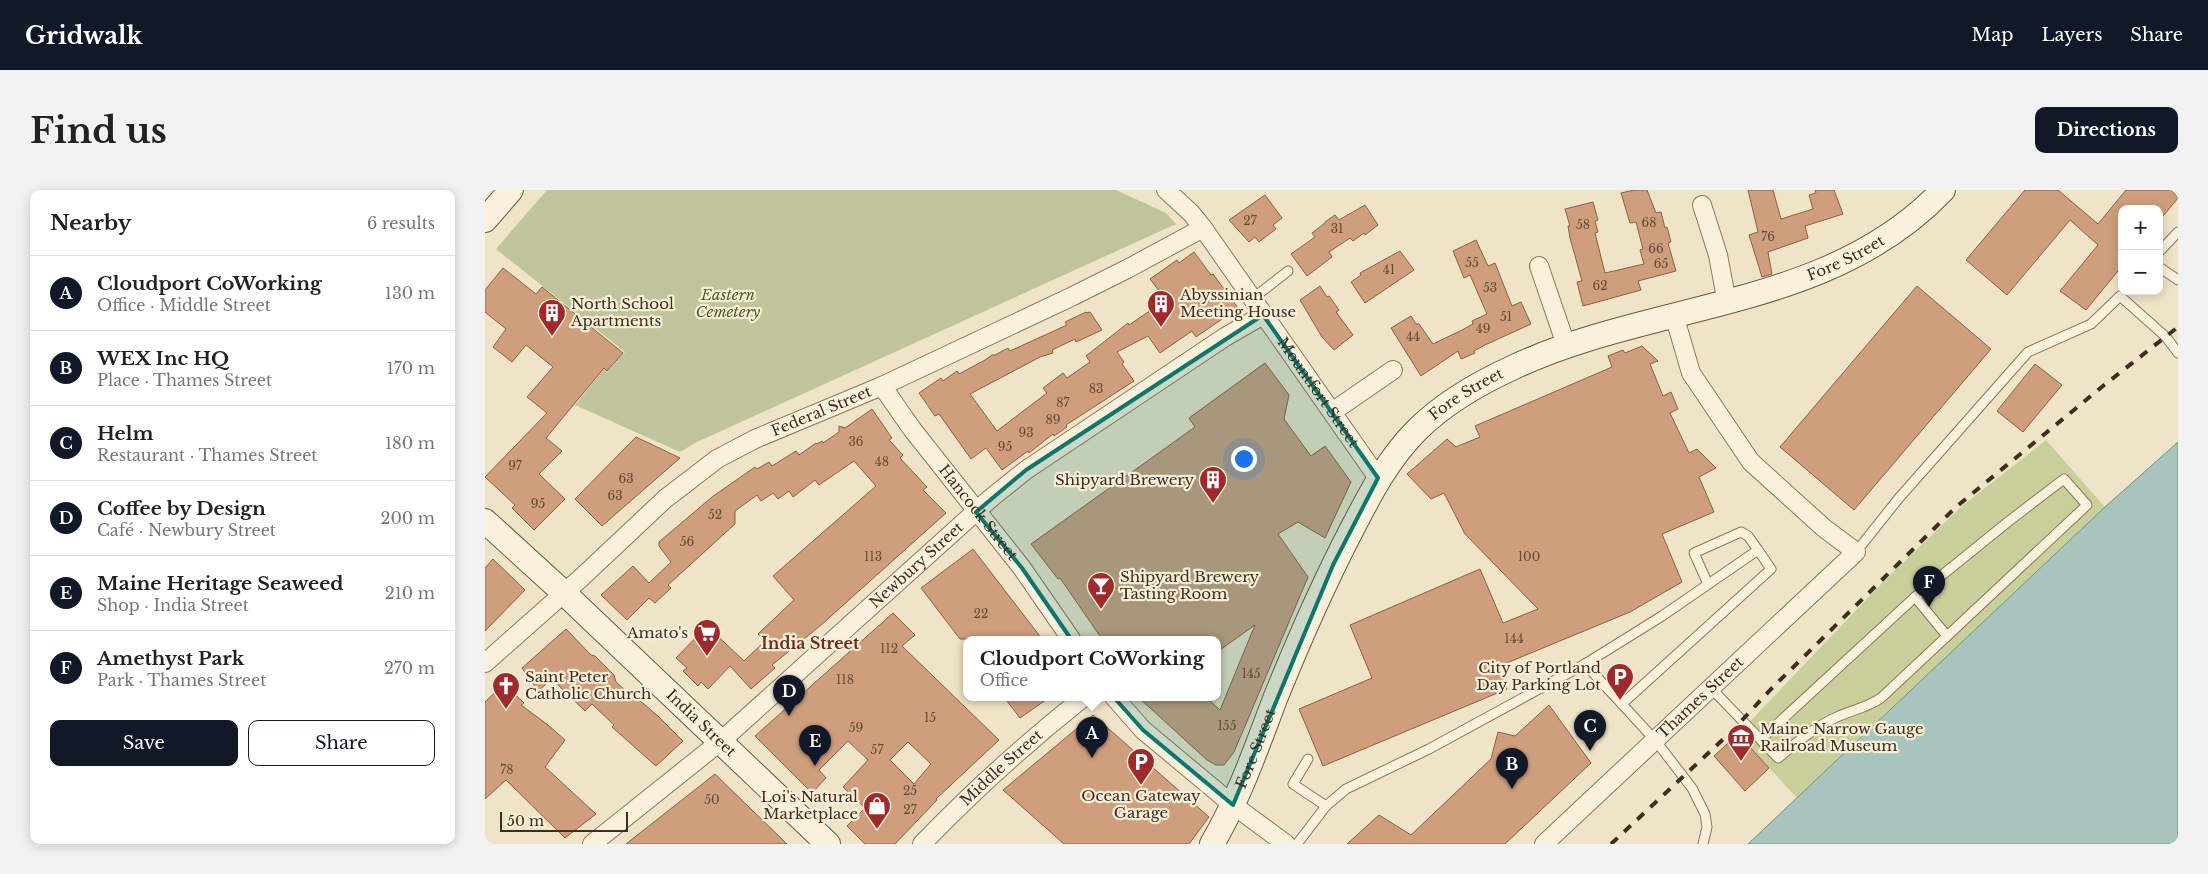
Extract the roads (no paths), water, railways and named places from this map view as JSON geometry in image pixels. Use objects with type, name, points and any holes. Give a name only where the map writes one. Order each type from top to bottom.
[{"type":"street","points":[[485,220],[511,190]]},
{"type":"street","name":"Mountfort Street","points":[[1166,190],[1191,213],[1203,228],[1378,478]]},
{"type":"street","name":"Fore Street","points":[[1212,844],[1246,778],[1294,653],[1333,565],[1378,478],[1404,444],[1442,408],[1494,376],[1566,345],[1627,326],[1727,302],[1796,282],[1853,257],[1909,221],[1943,190]]},
{"type":"street","points":[[1702,205],[1719,255],[1727,302]]},
{"type":"street","name":"Federal Street","points":[[485,663],[665,499],[717,459],[755,439],[882,386],[1103,281],[1203,228]]},
{"type":"street","points":[[1539,266],[1566,345]]},
{"type":"street","name":"Newbury Street","points":[[592,844],[721,741],[872,603],[1026,470],[1225,337],[1263,315]]},
{"type":"street","points":[[1674,315],[1691,373],[1751,462],[1824,528],[1856,552]]},
{"type":"street","points":[[1332,412],[1393,370]]},
{"type":"street","name":"Hancock Street","points":[[882,386],[912,429],[1022,568],[1069,636]]},
{"type":"street","name":"India Street","points":[[485,521],[564,593],[828,844]]},
{"type":"street","name":"Thames Street","points":[[1544,844],[1856,552]]},
{"type":"street","name":"Middle Street","points":[[922,844],[971,793],[1020,749],[1079,701]]},
{"type":"street","points":[[1118,701],[1143,730],[1233,805],[1286,844]]},
{"type":"lane","points":[[2161,250],[2178,232]]},
{"type":"lane","points":[[2163,270],[2178,280]]},
{"type":"lane","points":[[1252,299],[1288,271]]},
{"type":"lane","points":[[1856,552],[1899,498],[2028,352],[2091,324],[2121,295]]},
{"type":"lane","points":[[2123,295],[2166,337],[2178,353]]},
{"type":"lane","points":[[1711,688],[1778,758],[1838,716],[1873,704],[2087,505],[2064,479],[2009,521],[1915,598],[1761,739]]},
{"type":"lane","points":[[1621,704],[1771,569],[1748,536],[1741,532],[1694,553],[1708,584]]},
{"type":"lane","points":[[1297,844],[1326,806],[1346,789],[1429,749],[1585,664],[1661,616],[1758,550]]},
{"type":"lane","points":[[1915,598],[1947,636]]},
{"type":"lane","points":[[1585,664],[1673,761],[1703,805],[1707,827],[1703,843]]},
{"type":"lane","points":[[1308,759],[1293,784],[1326,806]]},
{"type":"water","points":[[2178,442],[2178,844],[1748,844],[2105,507]]},
{"type":"railway","points":[[1611,844],[1733,730],[1771,689],[1956,507],[2178,327]]},
{"type":"place","name":"Abyssinian Meeting House","points":[[1161,328]]},
{"type":"place","name":"North School Apartments","points":[[552,337]]},
{"type":"place","name":"Shipyard Brewery","points":[[1213,504]]},
{"type":"place","name":"Amethyst Park","points":[[1929,607]]},
{"type":"place","name":"Shipyard Brewery Tasting Room","points":[[1101,610]]},
{"type":"place","name":"Amato's","points":[[707,657]]},
{"type":"place","name":"City of Portland Day Parking Lot","points":[[1620,701]]},
{"type":"place","name":"Saint Peter Catholic Church","points":[[506,710]]},
{"type":"place","name":"Coffee by Design","points":[[789,716]]},
{"type":"place","name":"Helm","points":[[1590,751]]},
{"type":"place","name":"Cloudport CoWorking","points":[[1092,758]]},
{"type":"place","name":"Maine Narrow Gauge Railroad Museum","points":[[1741,762]]},
{"type":"place","name":"Maine Heritage Seaweed","points":[[815,766]]},
{"type":"place","name":"Ocean Gateway Garage","points":[[1141,786]]},
{"type":"place","name":"WEX Inc HQ","points":[[1512,789]]},
{"type":"place","name":"Loi's Natural Marketplace","points":[[877,830]]},
{"type":"district","name":"India Street","points":[[810,643]]},
{"type":"park label","name":"Eastern Cemetery","points":[[728,304]]}]
